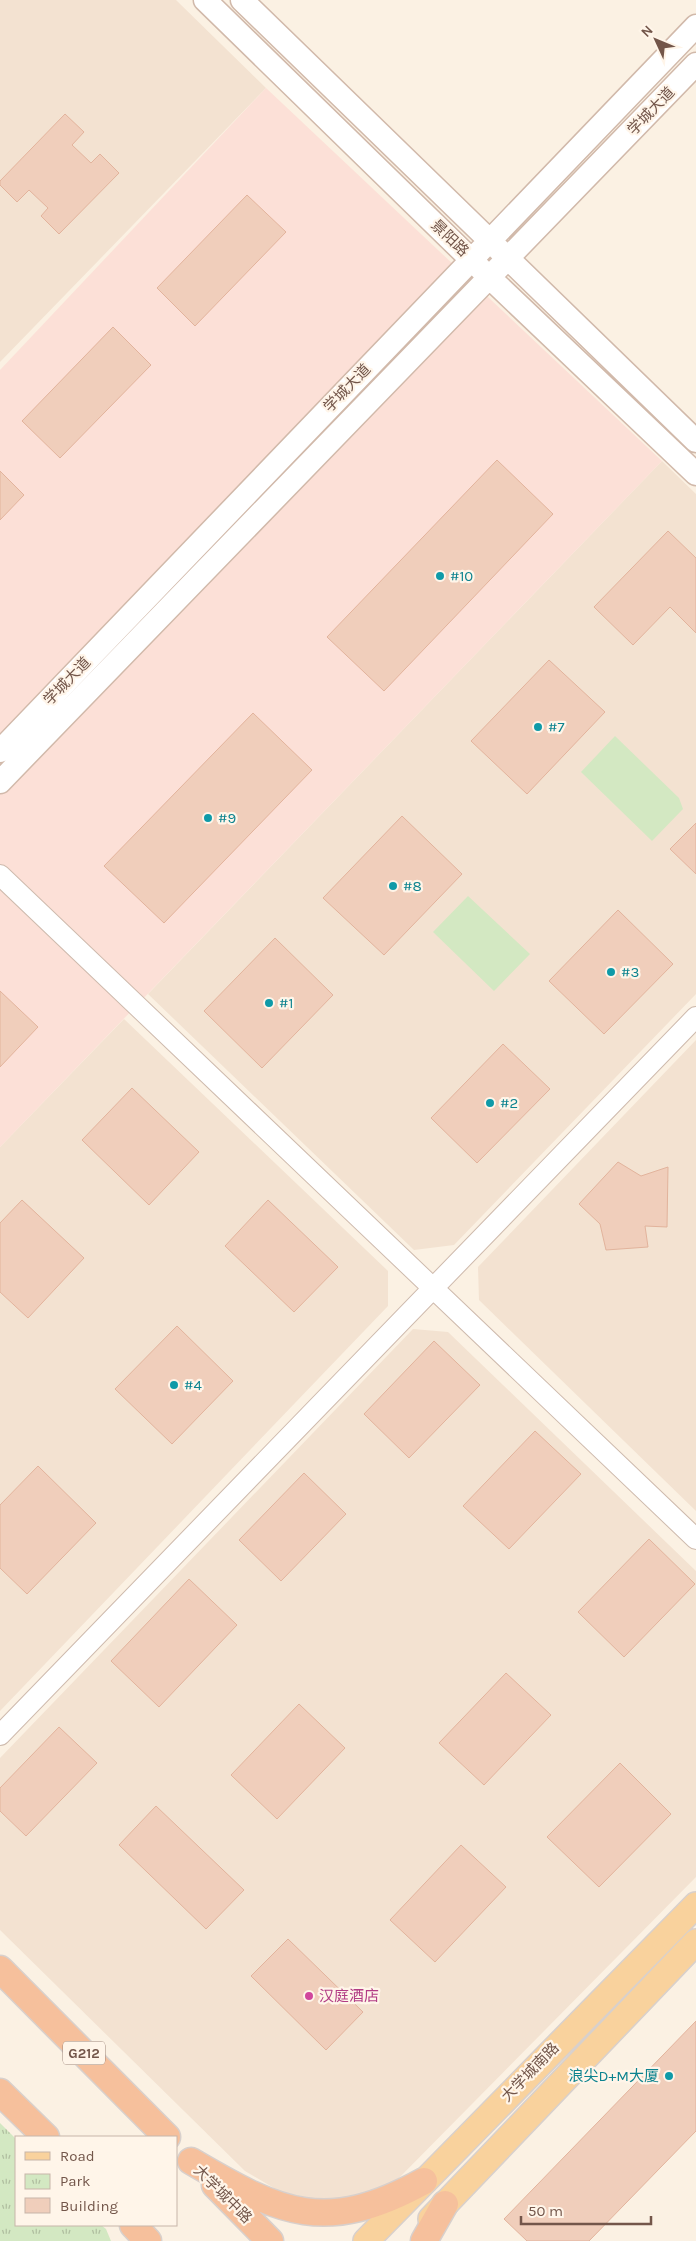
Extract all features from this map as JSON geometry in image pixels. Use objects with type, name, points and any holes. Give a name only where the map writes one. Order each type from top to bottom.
[{"type":"highway","name":"G212","points":[[0,1969],[166,2136]]},
{"type":"highway","points":[[0,2092],[45,2136]]},
{"type":"highway","points":[[184,2154],[244,2192],[270,2204],[301,2211],[330,2213],[362,2208],[394,2198],[424,2181]]},
{"type":"highway","name":"大学城中路","points":[[184,2154],[270,2241]]},
{"type":"highway","points":[[424,2241],[445,2204]]},
{"type":"highway","points":[[125,2226],[134,2241]]},
{"type":"highway","points":[[134,2226],[148,2241]]},
{"type":"main road","name":"景阳路","points":[[205,0],[490,278],[696,474]]},
{"type":"main road","name":"景阳路","points":[[242,0],[696,441]]},
{"type":"main road","name":"学城大道","points":[[0,752],[471,258],[490,241],[696,26]]},
{"type":"main road","name":"学城大道","points":[[0,782],[696,64]]},
{"type":"main road","name":"大学城南路","points":[[366,2241],[696,1905]]},
{"type":"main road","name":"大学城南路","points":[[411,2241],[696,1942]]},
{"type":"street","points":[[0,875],[696,1539]]},
{"type":"street","points":[[0,1735],[696,1017]]},
{"type":"shaded area","points":[[0,0],[176,0],[266,88],[0,362]]},
{"type":"shaded area","points":[[266,88],[662,461],[0,1147],[0,370]]},
{"type":"shaded area","points":[[662,461],[696,494],[696,994],[454,1245],[414,1250],[148,994]]},
{"type":"shaded area","points":[[124,1019],[388,1271],[388,1306],[0,1711],[0,1147]]},
{"type":"shaded area","points":[[696,1040],[696,1511],[479,1300],[478,1267]]},
{"type":"shaded area","points":[[413,1329],[448,1332],[696,1571],[696,1877],[396,2181],[359,2199],[318,2201],[279,2191],[245,2171],[0,1930],[0,1758]]},
{"type":"green space","points":[[615,736],[679,798],[683,809],[652,841],[581,772]]},
{"type":"green space","points":[[468,896],[530,954],[494,991],[433,932]]},
{"type":"green space","points":[[0,2123],[15,2138],[15,2226],[102,2226],[106,2229],[111,2241],[0,2241]]},
{"type":"building","points":[[65,114],[84,132],[72,145],[91,163],[100,154],[119,173],[59,234],[41,216],[48,208],[29,190],[17,202],[0,185],[0,181]]},
{"type":"building","points":[[247,195],[286,232],[195,326],[157,288]]},
{"type":"building","points":[[113,327],[151,365],[60,458],[22,421]]},
{"type":"building","name":"#10","points":[[497,460],[553,514],[384,691],[327,637]]},
{"type":"building","points":[[0,471],[24,495],[0,520]]},
{"type":"building","points":[[668,531],[696,558],[696,633],[670,607],[633,645],[594,607]]},
{"type":"building","name":"#7","points":[[549,660],[605,712],[527,794],[471,741]]},
{"type":"building","name":"#9","points":[[253,713],[312,770],[164,923],[104,866]]},
{"type":"building","name":"#8","points":[[402,816],[462,874],[384,955],[323,898]]},
{"type":"building","points":[[696,823],[696,874],[670,849]]},
{"type":"building","name":"#3","points":[[618,910],[673,964],[604,1034],[549,981]]},
{"type":"building","name":"#1","points":[[275,938],[333,995],[262,1068],[204,1011]]},
{"type":"building","points":[[0,991],[38,1027],[0,1067]]},
{"type":"building","name":"#2","points":[[503,1044],[550,1089],[477,1163],[431,1118]]},
{"type":"building","points":[[132,1088],[199,1152],[149,1205],[82,1140]]},
{"type":"building","points":[[618,1162],[641,1176],[668,1167],[667,1227],[645,1226],[648,1247],[606,1250],[600,1224],[579,1204]]},
{"type":"building","points":[[22,1200],[84,1258],[28,1318],[0,1292],[0,1223]]},
{"type":"building","points":[[268,1200],[338,1267],[294,1312],[225,1246]]},
{"type":"building","name":"#4","points":[[177,1326],[233,1381],[172,1444],[115,1389]]},
{"type":"building","points":[[434,1341],[480,1385],[409,1458],[364,1414]]},
{"type":"building","points":[[535,1431],[581,1474],[509,1549],[463,1506]]},
{"type":"building","points":[[38,1466],[96,1523],[27,1594],[0,1568],[0,1505]]},
{"type":"building","points":[[304,1473],[346,1514],[281,1581],[239,1540]]},
{"type":"building","points":[[649,1539],[695,1584],[624,1657],[578,1612]]},
{"type":"building","points":[[189,1579],[237,1625],[159,1707],[111,1661]]},
{"type":"building","points":[[506,1673],[551,1715],[484,1785],[439,1743]]},
{"type":"building","points":[[299,1704],[345,1748],[277,1819],[231,1775]]},
{"type":"building","points":[[59,1727],[97,1763],[26,1836],[0,1811],[0,1788]]},
{"type":"building","points":[[620,1763],[671,1814],[599,1887],[547,1837]]},
{"type":"building","points":[[156,1806],[244,1890],[206,1929],[119,1845]]},
{"type":"building","points":[[461,1845],[506,1887],[435,1962],[390,1920]]},
{"type":"building","points":[[288,1939],[363,2012],[326,2050],[251,1976]]},
{"type":"building","name":"浪尖D+M大厦","points":[[696,2021],[696,2131],[589,2241],[527,2241],[504,2219]]},
{"type":"place","name":"#10","points":[[440,576]]},
{"type":"place","name":"#7","points":[[538,727]]},
{"type":"place","name":"#9","points":[[208,818]]},
{"type":"place","name":"#8","points":[[393,886]]},
{"type":"place","name":"#3","points":[[611,972]]},
{"type":"place","name":"#1","points":[[269,1003]]},
{"type":"place","name":"#2","points":[[490,1103]]},
{"type":"place","name":"#4","points":[[174,1385]]},
{"type":"place","name":"汉庭酒店","points":[[309,1996]]},
{"type":"place","name":"浪尖D+M大厦","points":[[669,2076]]}]
